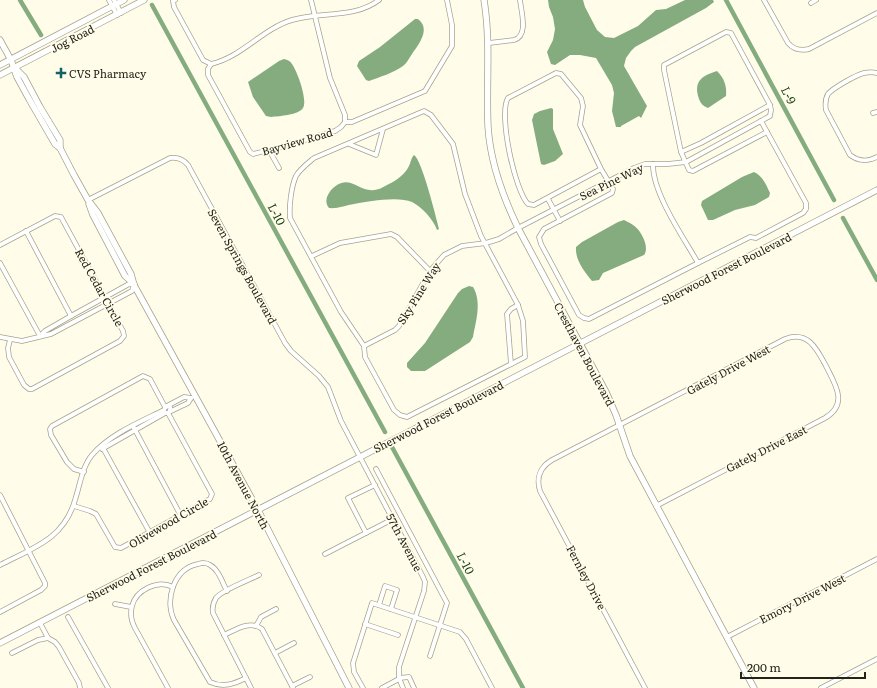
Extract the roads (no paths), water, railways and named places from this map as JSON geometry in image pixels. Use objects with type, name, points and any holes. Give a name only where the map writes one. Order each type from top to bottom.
[{"type":"street","points":[[109,0],[114,4],[119,14]]},
{"type":"street","name":"Jog Road","points":[[0,65],[124,0]]},
{"type":"street","name":"Jog Road","points":[[0,76],[144,0]]},
{"type":"street","points":[[174,0],[174,7],[203,60],[211,64],[220,62],[275,27],[292,20],[315,15],[356,11],[379,0]]},
{"type":"street","points":[[311,0],[330,78],[345,115],[345,122]]},
{"type":"street","name":"Bayview Road","points":[[211,64],[208,69],[208,76],[250,152],[253,154],[269,150],[335,131],[345,122],[352,122],[425,91],[452,46],[452,25],[447,0]]},
{"type":"street","name":"Cresthaven Boulevard","points":[[484,0],[489,42],[488,126],[500,184],[518,228],[612,404],[630,456],[754,688]]},
{"type":"street","points":[[489,42],[514,40],[521,35],[523,30],[520,0]]},
{"type":"street","points":[[764,0],[788,43],[798,50],[809,48],[877,13]]},
{"type":"street","points":[[811,2],[816,0]]},
{"type":"street","points":[[681,152],[701,143],[770,105],[731,33],[728,31],[664,65],[681,152],[689,170],[693,171],[767,132]]},
{"type":"street","name":"10th Avenue North","points":[[0,40],[15,68],[17,77],[35,110],[55,144],[60,148],[88,200],[93,215],[125,276],[134,285],[193,397],[258,510],[349,688]]},
{"type":"street","points":[[876,159],[858,159],[850,155],[826,110],[825,104],[828,95],[834,89],[859,75],[869,72],[877,73]]},
{"type":"street","points":[[601,169],[548,199],[534,205],[528,204],[521,194],[512,166],[506,127],[505,102],[508,98],[556,73],[561,74],[582,98],[583,106],[580,125],[601,169],[613,189],[612,192],[544,229],[540,237],[541,244],[580,315],[584,318],[589,318],[750,237],[756,238],[803,213],[806,209],[806,203],[761,121]]},
{"type":"street","name":"Sea Pine Way","points":[[518,228],[608,180],[634,168],[645,164],[675,164],[686,162],[770,116],[770,105]]},
{"type":"street","points":[[424,111],[431,115],[453,144],[465,194],[481,236],[518,305],[523,321],[525,356],[407,417],[400,415],[394,410],[365,357],[364,346],[341,312],[312,256],[290,218],[289,209],[296,177],[304,166],[314,158],[349,144],[424,111]]},
{"type":"street","points":[[349,144],[376,155],[383,129]]},
{"type":"street","points":[[269,150],[279,168]]},
{"type":"street","name":"Seven Springs Boulevard","points":[[88,200],[166,160],[175,158],[184,161],[285,343],[291,351],[319,376],[328,387],[341,421],[360,457]]},
{"type":"street","points":[[653,164],[653,174],[666,208],[698,263]]},
{"type":"street","name":"Sherwood Forest Boulevard","points":[[0,644],[877,190]]},
{"type":"street","points":[[548,199],[560,221]]},
{"type":"street","name":"Red Cedar Circle","points":[[0,245],[55,216],[61,217],[124,331],[124,336],[122,339],[32,389],[24,385],[9,357],[8,348],[10,340]]},
{"type":"street","name":"Sky Pine Way","points":[[364,346],[395,330],[430,271],[446,252],[468,245],[486,243],[507,236],[518,228]]},
{"type":"street","points":[[26,231],[71,316]]},
{"type":"street","points":[[312,256],[340,243],[391,234],[397,237],[430,271]]},
{"type":"street","points":[[0,263],[40,336]]},
{"type":"street","points":[[0,337],[22,341],[51,334],[132,291],[134,285],[129,284],[105,297],[44,332],[40,336]]},
{"type":"street","points":[[511,364],[507,314],[511,309],[518,305]]},
{"type":"street","name":"Gately Drive West","points":[[545,465],[790,337],[803,338],[811,342],[827,368]]},
{"type":"street","name":"Gately Drive East","points":[[656,506],[830,414],[837,404],[838,392],[827,368]]},
{"type":"street","name":"Olivewood Circle","points":[[74,506],[96,514],[115,546],[118,548],[124,547],[182,516],[208,501],[212,497],[212,494],[150,379],[143,376],[52,426],[50,429],[51,434],[67,462],[74,469],[84,472]]},
{"type":"street","points":[[98,450],[135,431],[184,397],[193,397]]},
{"type":"street","points":[[0,565],[55,534],[66,521],[74,506],[89,459],[102,445],[133,426],[167,410]]},
{"type":"street","points":[[133,426],[182,516]]},
{"type":"street","points":[[103,448],[150,533]]},
{"type":"street","name":"57th Avenue","points":[[360,457],[424,579],[424,588],[399,667],[399,678]]},
{"type":"street","name":"Fernley Drive","points":[[545,465],[539,476],[538,482],[540,491],[645,688]]},
{"type":"street","points":[[376,469],[447,603],[430,656]]},
{"type":"street","points":[[366,533],[348,498],[375,484]]},
{"type":"street","points":[[0,495],[45,583],[45,586],[41,590],[0,612]]},
{"type":"street","points":[[325,554],[393,519]]},
{"type":"street","name":"Emory Drive West","points":[[727,637],[877,559]]},
{"type":"street","points":[[227,591],[217,572],[210,565],[206,563],[189,567],[179,576],[172,587],[170,605],[172,617],[208,680],[216,686],[226,687],[246,678]]},
{"type":"street","points":[[251,688],[213,613],[213,607],[218,596],[259,575]]},
{"type":"street","points":[[168,688],[132,622],[132,608],[134,601],[140,594],[150,587],[162,584],[172,587]]},
{"type":"street","points":[[379,605],[385,586],[397,590],[390,609]]},
{"type":"street","points":[[363,688],[353,666],[372,603],[457,630],[464,636],[492,688]]},
{"type":"street","points":[[115,604],[132,608]]},
{"type":"street","points":[[256,626],[259,619],[276,609]]},
{"type":"street","points":[[68,617],[108,688]]},
{"type":"street","points":[[40,623],[48,638],[55,642],[59,647],[80,688]]},
{"type":"street","points":[[365,624],[398,635]]},
{"type":"street","points":[[224,635],[247,625],[256,626],[264,632],[292,687],[310,677]]},
{"type":"street","points":[[12,653],[38,640],[48,638]]},
{"type":"street","points":[[275,653],[294,643]]},
{"type":"street","points":[[821,688],[877,659]]},
{"type":"street","points":[[382,688],[399,678],[409,677],[414,688]]},
{"type":"street","points":[[399,678],[403,688]]},
{"type":"waterway","name":"L-10","points":[[20,0],[41,35]]},
{"type":"waterway","name":"L-9","points":[[726,0],[834,200]]},
{"type":"waterway","name":"L-10","points":[[152,5],[385,432]]},
{"type":"waterway","name":"L-9","points":[[843,218],[877,280]]},
{"type":"waterway","name":"L-10","points":[[392,447],[523,688]]},
{"type":"place","name":"CVS Pharmacy","points":[[61,73]]}]
